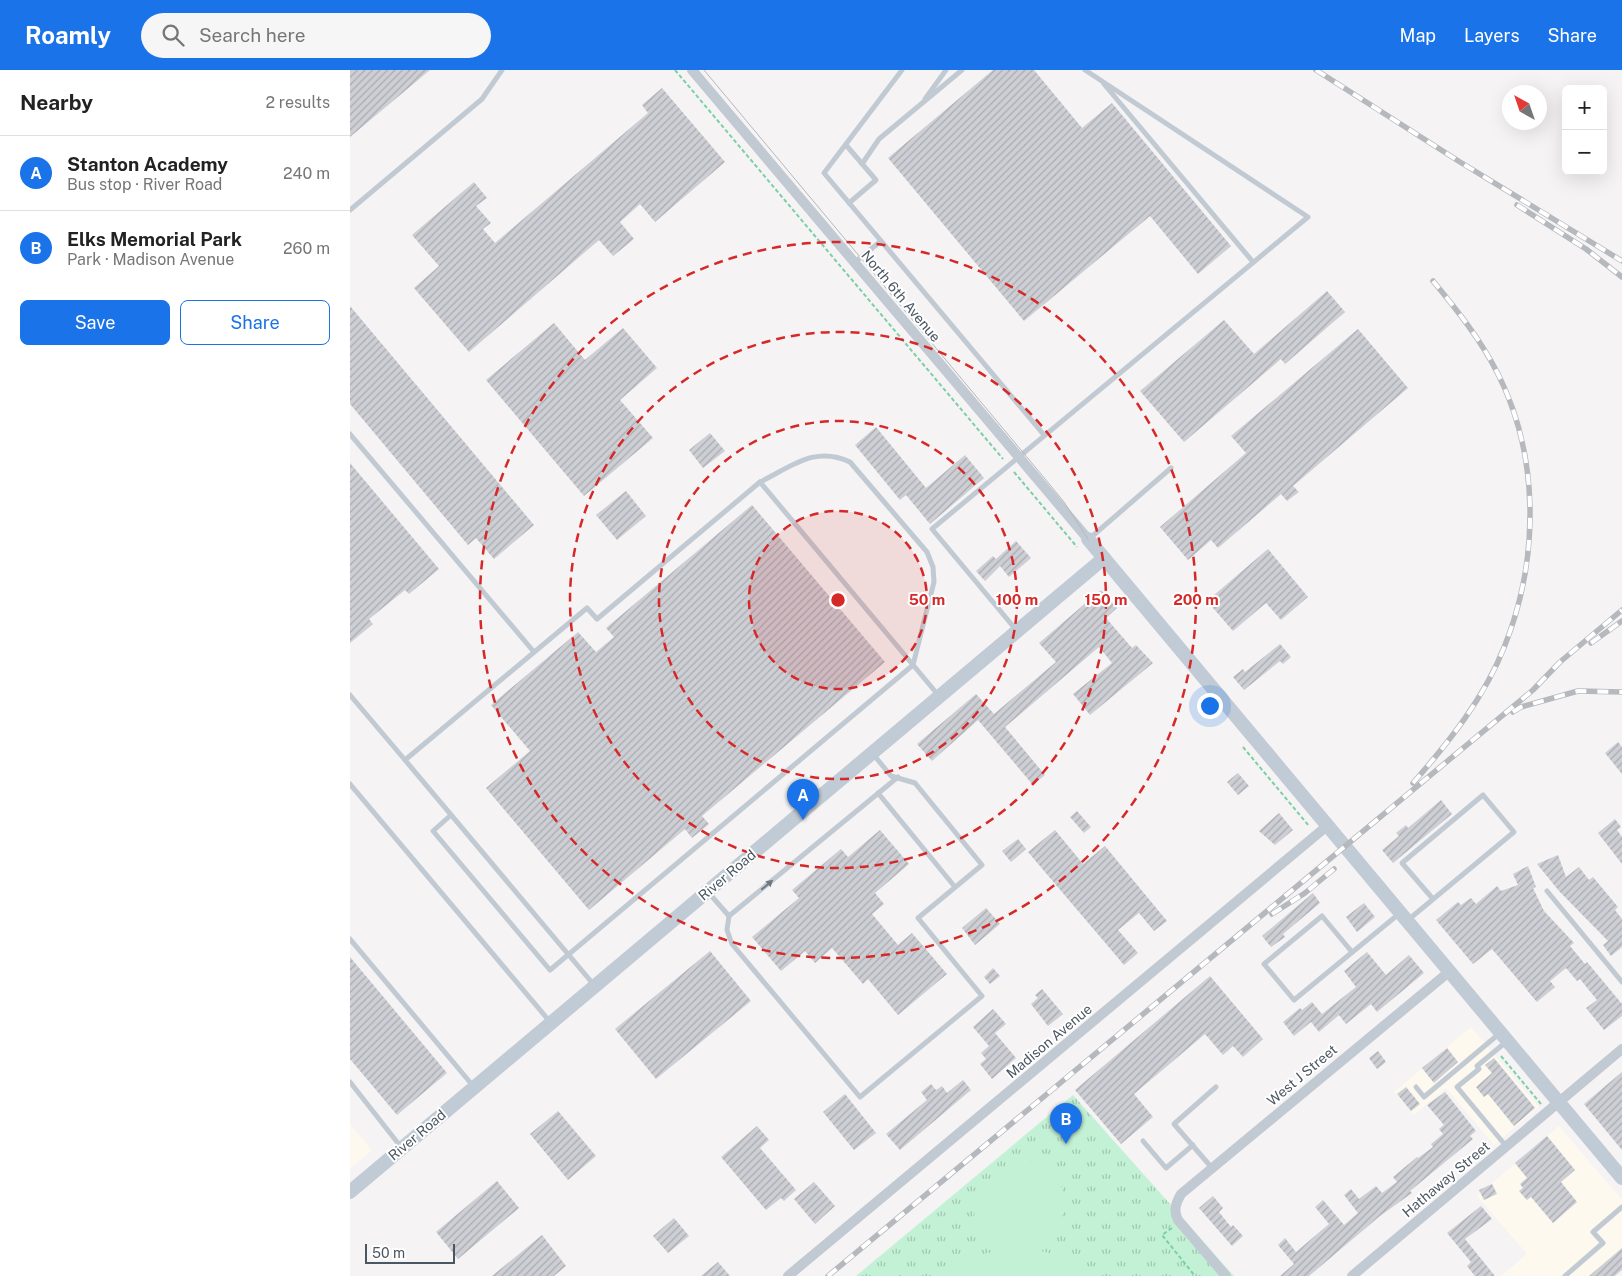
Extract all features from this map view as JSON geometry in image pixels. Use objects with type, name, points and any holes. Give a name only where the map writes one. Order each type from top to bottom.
[{"type":"street","name":"North 6th Avenue","points":[[692,70],[1088,540]]},
{"type":"street","points":[[1088,540],[1099,562],[1322,830],[1404,916],[1450,971],[1504,1037],[1552,1107],[1622,1178]]},
{"type":"street","name":"River Road","points":[[350,1192],[1099,562]]},
{"type":"street","name":"Madison Avenue","points":[[788,1276],[1322,830]]},
{"type":"street","name":"West J Street","points":[[1180,1222],[1175,1214],[1176,1204],[1181,1194],[1450,971]]},
{"type":"street","name":"Hathaway Street","points":[[1352,1276],[1622,1048]]},
{"type":"street","points":[[1180,1222],[1226,1276]]},
{"type":"lane","points":[[350,210],[482,99],[502,70]]},
{"type":"lane","points":[[902,70],[824,173],[1044,435]]},
{"type":"lane","points":[[920,105],[946,70]]},
{"type":"lane","points":[[862,164],[879,139],[962,70]]},
{"type":"lane","points":[[1017,631],[932,529],[1308,217],[1085,70]]},
{"type":"lane","points":[[1100,80],[1253,262]]},
{"type":"lane","points":[[846,145],[876,180],[849,203]]},
{"type":"lane","points":[[854,263],[881,241]]},
{"type":"lane","points":[[350,434],[534,652]]},
{"type":"lane","points":[[405,760],[587,608],[597,619],[760,482],[815,455],[837,456],[850,462],[927,552],[933,567],[934,582],[914,665],[550,970],[433,830],[451,815]]},
{"type":"lane","points":[[1088,540],[1171,468]]},
{"type":"lane","points":[[760,482],[940,696]]},
{"type":"lane","points":[[350,695],[595,986]]},
{"type":"lane","points":[[872,753],[891,776],[898,777],[915,783],[982,865],[918,918],[982,996],[860,1097],[732,944],[727,930],[730,916],[898,777]]},
{"type":"lane","points":[[350,784],[551,1023]]},
{"type":"lane","points":[[878,793],[955,887]]},
{"type":"lane","points":[[1352,952],[1322,916],[1264,964],[1294,1000],[1352,952],[1404,916],[1433,899],[1514,832],[1483,795],[1402,863],[1433,899]]},
{"type":"lane","points":[[708,891],[730,916]]},
{"type":"lane","points":[[1547,891],[1622,982]]},
{"type":"lane","points":[[350,939],[475,1087]]},
{"type":"lane","points":[[1504,1037],[1496,1050],[1477,1066],[1479,1069],[1457,1087],[1506,1146]]},
{"type":"lane","points":[[1416,1087],[1424,1097],[1504,1037]]},
{"type":"lane","points":[[350,1082],[402,1148]]},
{"type":"lane","points":[[1212,1168],[1174,1124],[1216,1087]]},
{"type":"lane","points":[[1143,1141],[1166,1168],[1193,1145]]},
{"type":"lane","points":[[1565,1276],[1603,1243],[1593,1232],[1622,1207]]},
{"type":"path","points":[[675,70],[1008,465],[1099,562]]},
{"type":"path","points":[[1240,743],[1322,830]]},
{"type":"path","points":[[1496,1050],[1552,1107]]},
{"type":"path","points":[[1180,1222],[1162,1235],[1195,1276]]},
{"type":"shaded area","points":[[1471,1027],[1539,1107],[1494,1145],[1446,1088],[1414,1115],[1394,1092]]},
{"type":"shaded area","points":[[350,1124],[372,1150],[350,1169]]},
{"type":"shaded area","points":[[1559,1126],[1622,1200],[1622,1271],[1616,1276],[1501,1276],[1527,1254],[1477,1196]]},
{"type":"green space","points":[[1073,1095],[1234,1276],[856,1276]]},
{"type":"green space","points":[[1018,1160],[1036,1162],[1049,1169],[1058,1179],[1063,1192],[1064,1206],[1060,1220],[1053,1234],[1042,1247],[1021,1244],[998,1247],[974,1226],[977,1206],[987,1188],[1001,1172]]},
{"type":"green space","points":[[1018,1248],[1038,1250],[1066,1259],[1090,1276],[946,1276],[970,1259],[989,1253]]},
{"type":"green space","points":[[890,1265],[899,1276],[876,1276]]},
{"type":"building","points":[[350,70],[430,70],[350,137]]},
{"type":"building","points":[[993,70],[1034,70],[1082,128],[1112,103],[1231,246],[1198,274],[1150,216],[1024,321],[888,158]]},
{"type":"building","points":[[662,88],[725,162],[655,222],[640,204],[620,222],[634,239],[613,256],[599,240],[469,352],[414,288],[439,266],[412,235],[474,182],[487,198],[476,206],[491,223],[483,229],[495,243],[648,113],[642,105]]},
{"type":"building","points":[[1327,291],[1345,312],[1285,364],[1281,359],[1184,442],[1140,391],[1224,320],[1254,354]]},
{"type":"building","points":[[350,306],[534,525],[494,559],[476,538],[468,545],[350,404]]},
{"type":"building","points":[[554,323],[585,360],[623,328],[657,368],[620,400],[653,438],[584,496],[486,380]]},
{"type":"building","points":[[1358,329],[1408,388],[1293,486],[1299,492],[1287,501],[1281,494],[1218,548],[1211,540],[1188,560],[1160,527],[1246,453],[1231,436]]},
{"type":"building","points":[[876,427],[926,488],[965,455],[984,478],[930,524],[906,495],[900,500],[855,445]]},
{"type":"building","points":[[710,433],[725,451],[703,468],[689,450]]},
{"type":"building","points":[[350,463],[439,569],[409,594],[405,590],[369,619],[373,624],[350,643]]},
{"type":"building","points":[[626,491],[646,516],[617,540],[596,515]]},
{"type":"building","points":[[752,505],[885,662],[702,816],[709,824],[692,838],[685,829],[589,910],[486,788],[530,751],[491,705],[578,632],[596,652],[614,637],[606,628]]},
{"type":"building","points":[[1016,541],[1031,558],[1009,577],[1000,566],[985,581],[976,571],[993,556],[996,559]]},
{"type":"building","points":[[1268,549],[1308,597],[1281,620],[1266,603],[1233,631],[1207,601]]},
{"type":"building","points":[[1101,590],[1117,608],[1106,618],[1132,648],[1136,645],[1153,663],[1090,715],[1073,694],[1112,663],[1099,647],[1005,727],[1045,775],[1033,785],[978,720],[932,761],[917,744],[976,694],[994,714],[1056,662],[1039,643]]},
{"type":"building","points":[[1280,644],[1291,657],[1283,664],[1280,661],[1244,690],[1233,677],[1243,669],[1245,672]]},
{"type":"building","points":[[1618,742],[1622,747],[1622,774],[1605,753]]},
{"type":"building","points":[[1238,773],[1249,786],[1238,795],[1227,782]]},
{"type":"building","points":[[1441,800],[1452,814],[1393,863],[1382,850],[1399,836],[1396,833],[1406,825],[1408,828]]},
{"type":"building","points":[[1077,811],[1091,827],[1084,833],[1070,817]]},
{"type":"building","points":[[1279,813],[1293,830],[1275,845],[1259,831]]},
{"type":"building","points":[[1615,819],[1621,827],[1617,830],[1622,837],[1622,864],[1598,833]]},
{"type":"building","points":[[880,830],[909,864],[875,893],[884,904],[872,914],[898,945],[912,933],[947,974],[898,1015],[868,979],[863,984],[832,948],[815,963],[805,951],[781,971],[752,937],[799,898],[792,890],[841,849],[848,857]]},
{"type":"building","points":[[1055,830],[1083,864],[1105,846],[1167,921],[1154,931],[1139,913],[1118,930],[1138,953],[1124,965],[1028,852]]},
{"type":"building","points":[[1018,839],[1026,849],[1011,862],[1002,851]]},
{"type":"building","points":[[1558,855],[1566,877],[1579,867],[1589,880],[1593,877],[1618,907],[1615,910],[1622,919],[1622,947],[1611,956],[1603,945],[1608,941],[1559,891],[1537,864]]},
{"type":"building","points":[[1528,866],[1536,887],[1533,888],[1544,911],[1574,943],[1570,946],[1585,964],[1587,962],[1622,1004],[1622,1016],[1604,1030],[1586,1008],[1597,1000],[1580,979],[1577,981],[1566,968],[1550,981],[1555,987],[1537,1002],[1492,949],[1473,964],[1436,920],[1458,902],[1461,905],[1471,898],[1476,904],[1497,886],[1501,891],[1518,885],[1513,874]]},
{"type":"building","points":[[1313,893],[1320,903],[1283,934],[1285,937],[1271,947],[1262,936]]},
{"type":"building","points":[[1364,903],[1375,917],[1357,932],[1346,917]]},
{"type":"building","points":[[986,908],[1000,924],[975,945],[962,928]]},
{"type":"building","points":[[710,951],[751,1001],[656,1079],[615,1029]]},
{"type":"building","points":[[1367,952],[1386,975],[1409,955],[1424,973],[1377,1012],[1371,1004],[1346,1024],[1339,1015],[1319,1032],[1311,1022],[1294,1036],[1283,1022],[1300,1008],[1302,1010],[1312,1002],[1322,1014],[1356,987],[1344,971]]},
{"type":"building","points":[[350,957],[447,1073],[397,1115],[350,1059]]},
{"type":"building","points":[[993,968],[1000,976],[990,984],[984,977]]},
{"type":"building","points":[[1210,976],[1263,1039],[1243,1057],[1233,1046],[1223,1055],[1205,1034],[1134,1094],[1153,1117],[1121,1144],[1075,1090]]},
{"type":"building","points":[[1042,989],[1063,1014],[1048,1026],[1031,1004],[1038,998],[1035,995]]},
{"type":"building","points":[[993,1009],[1006,1024],[995,1033],[1016,1058],[992,1079],[980,1064],[986,1059],[981,1053],[989,1046],[973,1027]]},
{"type":"building","points":[[1447,1048],[1458,1062],[1434,1083],[1422,1068]]},
{"type":"building","points":[[1378,1051],[1386,1062],[1377,1069],[1369,1058]]},
{"type":"building","points":[[1494,1058],[1535,1108],[1514,1126],[1488,1094],[1484,1097],[1476,1087],[1492,1073],[1485,1065]]},
{"type":"building","points":[[1622,1072],[1622,1150],[1584,1104]]},
{"type":"building","points":[[963,1080],[971,1090],[900,1150],[886,1134],[927,1100],[921,1092],[931,1084],[936,1090],[942,1086],[947,1093]]},
{"type":"building","points":[[1406,1087],[1420,1104],[1411,1111],[1397,1094]]},
{"type":"building","points":[[1445,1092],[1476,1131],[1470,1136],[1473,1139],[1410,1191],[1412,1193],[1380,1216],[1309,1276],[1280,1276],[1294,1264],[1278,1245],[1285,1238],[1296,1252],[1329,1224],[1315,1207],[1323,1200],[1344,1225],[1358,1213],[1344,1195],[1351,1189],[1359,1199],[1376,1186],[1382,1193],[1397,1182],[1393,1177],[1417,1157],[1433,1147],[1431,1144],[1443,1134],[1439,1129],[1444,1125],[1427,1105]]},
{"type":"building","points":[[845,1094],[876,1133],[854,1150],[823,1112]]},
{"type":"building","points":[[558,1111],[596,1156],[568,1180],[530,1134]]},
{"type":"building","points":[[757,1126],[769,1140],[760,1148],[796,1190],[784,1201],[781,1198],[766,1210],[721,1157]]},
{"type":"building","points":[[1547,1136],[1575,1170],[1561,1182],[1577,1202],[1553,1223],[1531,1197],[1527,1200],[1519,1191],[1523,1188],[1520,1184],[1527,1178],[1515,1163]]},
{"type":"building","points":[[497,1181],[519,1208],[458,1259],[436,1232]]},
{"type":"building","points":[[814,1182],[835,1206],[815,1224],[794,1199]]},
{"type":"building","points":[[1492,1184],[1497,1194],[1484,1200],[1479,1190]]},
{"type":"building","points":[[1213,1196],[1223,1208],[1219,1212],[1231,1227],[1233,1225],[1243,1236],[1232,1246],[1199,1208]]},
{"type":"building","points":[[1481,1206],[1492,1219],[1465,1239],[1495,1276],[1475,1276],[1467,1266],[1471,1262],[1447,1233]]},
{"type":"building","points":[[674,1218],[689,1236],[668,1253],[653,1236]]},
{"type":"building","points":[[542,1235],[566,1266],[554,1276],[492,1276]]},
{"type":"building","points":[[1622,1248],[1622,1270],[1615,1276],[1589,1276]]},
{"type":"building","points":[[718,1262],[730,1276],[701,1276]]},
{"type":"tram line","points":[[704,70],[1046,480],[1064,502],[1088,539]]},
{"type":"railway","points":[[1316,70],[1460,162],[1622,261]]},
{"type":"railway","points":[[1517,205],[1586,249],[1622,277]]},
{"type":"railway","points":[[1413,783],[1465,718],[1477,701],[1497,664],[1516,612],[1529,544],[1528,474],[1522,440],[1512,406],[1498,374],[1484,349],[1460,314],[1433,281]]},
{"type":"railway","points":[[828,1276],[1533,690],[1560,662],[1622,610]]},
{"type":"railway","points":[[1591,643],[1622,621]]},
{"type":"railway","points":[[1513,712],[1521,707],[1578,691],[1622,692]]},
{"type":"railway","points":[[1272,914],[1305,893],[1334,869]]},
{"type":"place","name":"Stanton Academy","points":[[803,820]]},
{"type":"place","name":"Elks Memorial Park","points":[[1066,1144]]}]
